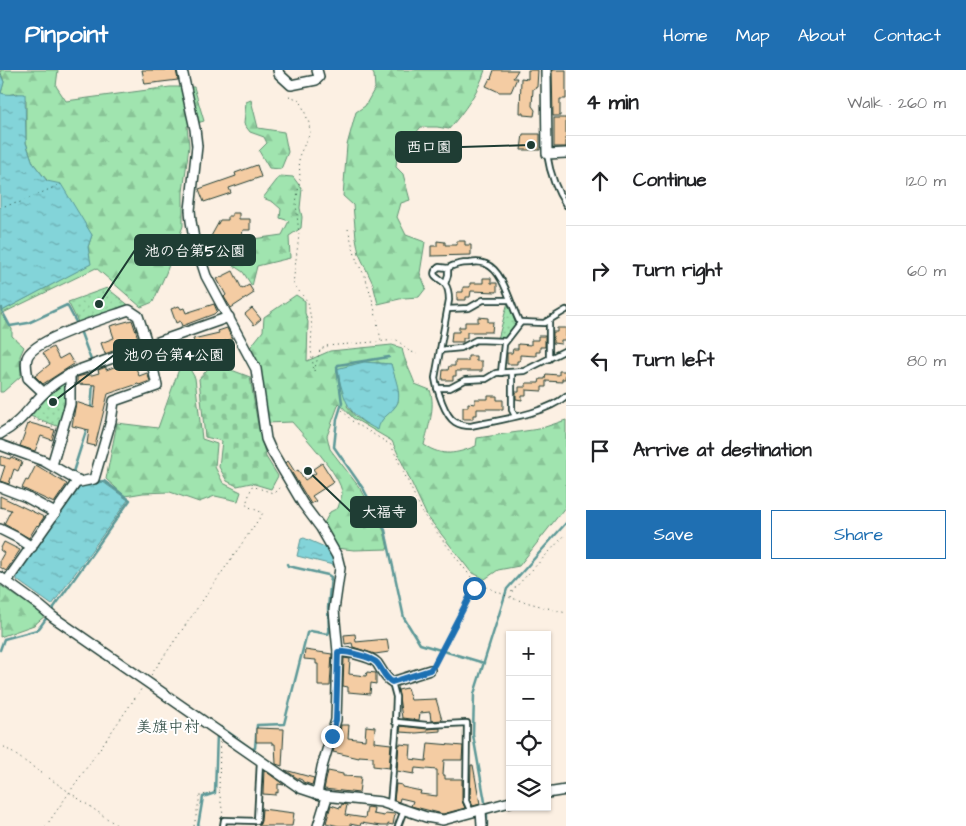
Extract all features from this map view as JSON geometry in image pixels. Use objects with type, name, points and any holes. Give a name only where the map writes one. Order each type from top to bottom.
[{"type":"street","points":[[182,70],[197,146],[190,221],[206,276],[256,369],[266,439],[303,504],[321,528],[340,568],[334,603],[338,652],[336,720],[322,767],[317,794]]},
{"type":"street","points":[[278,70],[279,74],[291,85],[316,80],[319,77],[317,70]]},
{"type":"street","points":[[546,70],[547,154],[566,153]]},
{"type":"street","points":[[0,445],[25,453],[52,465],[79,481],[94,479],[114,400],[157,386],[148,346],[138,316],[129,310],[56,336],[30,352],[26,359],[28,378],[44,393]]},
{"type":"street","points":[[0,434],[13,427],[25,416],[44,393],[61,378],[229,317]]},
{"type":"street","points":[[52,465],[70,404],[70,374]]},
{"type":"street","points":[[79,481],[32,547],[4,579],[53,617],[261,759],[300,788],[327,797],[381,802],[426,818],[447,823],[506,803]]},
{"type":"street","points":[[0,487],[26,497],[56,513]]},
{"type":"street","points":[[0,529],[32,547]]},
{"type":"street","points":[[338,652],[350,653],[374,661],[392,682],[430,670]]},
{"type":"street","points":[[551,792],[566,790]]},
{"type":"street","points":[[318,826],[327,797]]},
{"type":"street","points":[[481,810],[482,826]]},
{"type":"lane","points":[[547,154],[553,181],[566,206]]},
{"type":"lane","points":[[520,323],[500,278],[494,269],[486,264],[464,263],[448,268],[439,267],[435,272],[437,279],[445,284],[449,294],[448,309],[435,372],[437,388],[450,417],[459,424],[471,426],[551,406],[566,396]]},
{"type":"lane","points":[[445,284],[448,268]]},
{"type":"lane","points":[[448,309],[469,308],[483,300],[509,300]]},
{"type":"lane","points":[[520,323],[544,323],[566,310]]},
{"type":"lane","points":[[549,321],[549,359]]},
{"type":"lane","points":[[500,373],[504,344],[520,323]]},
{"type":"lane","points":[[440,350],[461,348],[476,340],[506,341]]},
{"type":"lane","points":[[437,388],[450,388],[465,380],[486,379],[496,373],[524,371],[566,350]]},
{"type":"lane","points":[[512,373],[512,410],[515,416]]},
{"type":"lane","points":[[392,682],[396,697],[394,722],[427,725],[467,723],[466,801],[481,810]]},
{"type":"lane","points":[[390,805],[397,722]]},
{"type":"lane","points":[[224,823],[257,821],[261,759]]},
{"type":"lane","points":[[398,826],[404,810]]},
{"type":"path","points":[[288,96],[300,100],[309,123],[310,133],[299,156],[300,179],[296,203],[299,235],[294,284],[308,302],[312,326],[311,349],[314,372],[320,350],[326,346],[397,340],[409,351],[417,354]]},
{"type":"path","points":[[0,207],[20,202],[61,184]]},
{"type":"path","points":[[348,229],[357,262],[365,276],[373,302],[381,341]]},
{"type":"path","points":[[342,410],[352,421],[392,445],[423,514],[477,584],[511,598],[566,613]]},
{"type":"path","points":[[25,416],[62,430]]},
{"type":"path","points":[[46,826],[260,519],[263,513],[246,504],[252,486],[275,492],[286,475]]},
{"type":"path","points":[[511,598],[512,591],[566,534]]},
{"type":"path","points":[[430,670],[477,584]]},
{"type":"path","points":[[221,732],[218,790],[224,823]]},
{"type":"path","points":[[0,744],[118,826]]},
{"type":"path","points":[[194,826],[200,796],[218,790]]},
{"type":"green space","points":[[0,70],[58,70],[56,86],[66,101],[170,87],[194,87],[204,121],[187,126],[189,146],[183,192],[183,226],[153,302],[141,307],[96,268],[1,314],[12,329],[12,336],[24,347],[20,356],[21,376],[3,392],[0,392],[0,310],[2,311],[90,264],[88,247],[92,235],[33,163],[26,142],[26,100],[17,93],[7,95],[1,93],[4,82]]},
{"type":"green space","points":[[371,70],[485,70],[474,94],[449,129],[421,127],[405,145],[398,146],[396,167],[403,174],[410,200],[401,203],[397,217],[406,235],[425,242],[420,273],[426,288],[419,297],[404,298],[378,304],[373,284],[359,254],[353,205],[343,196],[347,145],[356,112],[365,106],[375,88],[374,75]]},
{"type":"green space","points":[[251,100],[258,128],[284,132],[288,152],[281,169],[269,168],[259,151],[267,143],[264,137],[250,132],[244,124],[246,102]]},
{"type":"green space","points":[[280,176],[293,177],[302,189],[300,208],[302,217],[301,228],[289,236],[290,258],[257,266],[252,286],[243,272],[228,262],[253,239],[282,235],[289,221],[280,218],[281,209],[273,202],[263,198]]},
{"type":"green space","points":[[107,288],[131,307],[79,324],[68,302]]},
{"type":"green space","points":[[296,295],[305,301],[305,313],[308,322],[307,361],[330,351],[392,345],[402,348],[415,384],[430,390],[432,411],[424,445],[431,449],[444,453],[462,451],[476,446],[477,438],[539,429],[566,420],[566,506],[519,566],[498,570],[485,579],[471,572],[427,516],[392,441],[353,418],[339,403],[327,436],[330,449],[362,491],[384,531],[388,549],[354,550],[336,548],[323,525],[330,512],[338,508],[342,496],[340,485],[335,476],[329,466],[292,422],[266,423],[260,367],[249,349],[263,331],[264,317]],"holes":[[[364,362],[391,364],[398,392],[398,402],[379,423],[366,424],[356,417],[347,406]]]},
{"type":"green space","points":[[508,302],[516,325],[504,340],[498,339]]},
{"type":"green space","points":[[213,363],[250,377],[258,425],[266,457],[278,476],[271,489],[251,483],[237,486],[227,481],[219,467],[222,441],[205,437],[199,379]]},
{"type":"green space","points":[[187,364],[195,378],[202,439],[217,444],[215,467],[223,483],[241,492],[238,501],[215,496],[199,502],[170,492],[125,496],[106,479],[117,423],[158,428],[179,369]]},
{"type":"green space","points":[[61,383],[67,386],[60,427],[30,416],[48,394]]},
{"type":"green space","points":[[0,585],[45,616],[34,625],[0,637]]},
{"type":"water","points":[[0,73],[4,82],[1,93],[25,94],[26,143],[33,163],[47,181],[61,184],[92,235],[88,247],[91,264],[2,311],[0,310]]},
{"type":"water","points":[[364,362],[391,364],[398,386],[398,403],[382,420],[378,430],[359,418],[348,406],[336,369]]},
{"type":"water","points":[[103,482],[128,500],[52,605],[17,580],[17,576],[80,487]]},
{"type":"water","points":[[304,538],[327,548],[335,562],[333,565],[297,556],[301,539]]},
{"type":"building","points":[[142,70],[176,70],[178,80],[145,84]]},
{"type":"building","points":[[494,70],[518,70],[513,78],[517,78],[511,92],[499,92],[486,86]]},
{"type":"building","points":[[528,70],[538,70],[537,87],[533,89],[532,106],[535,110],[534,116],[520,113],[521,78],[528,79]]},
{"type":"building","points":[[552,70],[566,70],[566,99],[560,99],[560,116],[553,116]]},
{"type":"building","points":[[554,118],[566,118],[566,147],[554,147]]},
{"type":"building","points":[[523,134],[540,134],[540,150],[521,150]]},
{"type":"building","points":[[257,165],[261,177],[229,188],[231,193],[204,202],[199,189],[236,176],[235,173]]},
{"type":"building","points":[[232,213],[239,213],[239,219],[250,219],[250,230],[243,230],[241,240],[233,239],[228,250],[218,245],[214,254],[204,249],[220,220],[228,220],[228,216],[232,216]]},
{"type":"building","points":[[437,241],[445,242],[445,245],[457,245],[457,241],[465,241],[465,245],[471,245],[471,255],[431,256],[431,246],[437,246]]},
{"type":"building","points":[[233,271],[242,289],[249,285],[254,293],[231,308],[224,297],[226,295],[217,279]]},
{"type":"building","points":[[483,278],[491,278],[491,283],[497,283],[497,292],[471,291],[470,297],[466,297],[466,300],[457,300],[457,292],[463,292],[463,287],[470,287],[470,283],[483,283]]},
{"type":"building","points":[[214,304],[217,311],[214,314],[182,326],[180,321],[176,323],[171,309],[179,306],[181,309],[184,308],[186,313]]},
{"type":"building","points":[[252,308],[261,319],[254,325],[245,314]]},
{"type":"building","points":[[478,317],[488,318],[488,322],[493,322],[492,332],[467,332],[467,338],[463,338],[463,342],[451,342],[452,332],[459,332],[459,327],[465,327],[465,322],[478,322]]},
{"type":"building","points":[[132,320],[139,341],[105,354],[101,343],[114,338],[110,326]]},
{"type":"building","points":[[227,328],[232,339],[197,350],[193,339],[219,333],[218,331]]},
{"type":"building","points":[[557,328],[566,328],[566,340],[561,340],[561,344],[553,343],[553,332],[557,332]]},
{"type":"building","points":[[538,336],[545,336],[545,347],[540,347],[540,352],[536,352],[536,356],[520,355],[520,361],[517,361],[517,364],[507,364],[507,353],[512,353],[513,349],[518,349],[518,344],[531,345],[531,340],[538,340]]},
{"type":"building","points":[[53,347],[59,359],[68,354],[74,364],[43,384],[35,376],[50,364],[43,353]]},
{"type":"building","points":[[468,356],[476,356],[476,361],[482,361],[482,371],[456,371],[456,376],[453,376],[453,380],[442,380],[443,370],[448,370],[449,366],[455,366],[455,361],[468,361]]},
{"type":"building","points":[[133,360],[139,376],[147,373],[150,381],[108,394],[95,446],[87,444],[89,430],[72,426],[76,402],[94,408],[96,385],[77,384],[77,377],[99,373],[98,370],[106,367],[106,370]]},
{"type":"building","points":[[559,371],[566,371],[565,379],[562,379],[562,382],[546,381],[546,387],[542,387],[542,391],[526,390],[526,396],[522,396],[522,400],[516,399],[516,392],[519,392],[519,387],[526,387],[526,383],[539,383],[540,379],[545,379],[546,374],[559,375]]},
{"type":"building","points":[[488,396],[497,396],[497,400],[503,400],[503,409],[477,409],[477,415],[473,415],[473,419],[463,419],[463,407],[468,407],[468,403],[475,404],[475,399],[488,399]]},
{"type":"building","points":[[30,423],[55,430],[52,440],[41,436],[35,451],[20,446]]},
{"type":"building","points":[[0,456],[10,459],[11,457],[22,462],[18,471],[14,469],[9,484],[0,481],[5,466],[0,465]]},
{"type":"building","points":[[288,461],[295,472],[298,470],[305,480],[316,473],[313,469],[322,463],[334,482],[312,496],[316,501],[311,504],[286,463]]},
{"type":"building","points":[[36,465],[67,484],[54,503],[22,488]]},
{"type":"building","points":[[0,496],[44,517],[29,538],[4,524],[11,510],[0,507]]},
{"type":"building","points":[[4,542],[20,550],[6,571],[0,567],[0,560],[4,553],[0,550]]},
{"type":"building","points":[[355,634],[356,642],[387,639],[389,652],[375,654],[353,647],[352,643],[345,644],[344,635]]},
{"type":"building","points":[[305,650],[332,654],[330,686],[318,686],[318,664],[316,664],[316,660],[304,659]]},
{"type":"building","points":[[344,658],[350,659],[349,674],[366,676],[367,672],[376,673],[376,684],[371,683],[370,694],[348,692],[348,687],[343,686]]},
{"type":"building","points":[[407,688],[411,700],[436,699],[442,720],[431,721],[430,712],[420,713],[419,720],[402,718],[398,690]]},
{"type":"building","points":[[341,725],[349,725],[348,738],[365,740],[366,726],[375,727],[374,742],[391,744],[389,768],[373,766],[373,757],[359,756],[359,758],[333,752]]},
{"type":"building","points":[[401,726],[427,729],[440,728],[440,731],[400,732]]},
{"type":"building","points":[[256,728],[284,729],[282,766],[276,764],[275,744],[272,744],[272,742],[256,742]]},
{"type":"building","points":[[428,743],[463,746],[462,760],[444,760],[443,775],[445,775],[445,779],[462,779],[462,801],[465,808],[443,814],[411,806],[413,801],[400,798],[399,802],[394,800],[396,784],[421,791],[420,794],[437,796],[437,770],[415,768],[414,774],[397,771],[399,744],[411,745],[410,759],[426,761]]},
{"type":"building","points":[[471,765],[473,765],[480,804],[473,806],[470,800]]},
{"type":"building","points":[[264,770],[284,785],[278,784],[278,793],[276,792],[276,795],[263,794]]},
{"type":"building","points":[[285,770],[314,778],[312,785],[303,782]]},
{"type":"building","points":[[328,771],[343,774],[343,776],[361,777],[359,793],[324,789]]},
{"type":"building","points":[[342,804],[347,805],[345,815],[365,818],[367,807],[374,808],[373,814],[384,816],[385,813],[395,814],[393,825],[381,826],[361,823],[360,826],[350,824],[350,826],[339,826],[326,823],[331,805],[340,808]]},
{"type":"building","points":[[262,809],[294,813],[292,826],[259,826]]},
{"type":"waterway","points":[[2,308],[10,326],[28,323],[67,305],[77,324]]},
{"type":"waterway","points":[[81,333],[91,360]]},
{"type":"waterway","points":[[389,357],[338,365],[342,403],[337,419],[334,447],[364,490],[385,530],[404,618],[420,644],[484,663]]},
{"type":"waterway","points":[[91,410],[93,383]]},
{"type":"waterway","points":[[84,479],[73,472],[87,428]]},
{"type":"waterway","points":[[0,650],[4,639],[37,630],[40,627],[130,500],[104,481],[96,482]]},
{"type":"waterway","points":[[487,826],[487,813],[473,735],[474,694],[507,589],[566,523]]},
{"type":"waterway","points":[[221,727],[252,749],[255,748],[257,725],[284,724],[307,633],[310,631],[328,634],[329,632],[328,608],[331,577],[288,566],[287,564]]},
{"type":"waterway","points":[[198,826],[203,797],[215,793],[217,733]]},
{"type":"place","name":"西口園","points":[[531,145]]},
{"type":"place","name":"池の台第5公園","points":[[99,304]]},
{"type":"place","name":"池の台第4公園","points":[[53,402]]},
{"type":"place","name":"大福寺","points":[[308,471]]},
{"type":"district","name":"美旗中村","points":[[168,727]]},
{"type":"route","points":[[332,736],[336,720],[338,652],[350,653],[376,662],[386,677],[392,682],[430,670],[474,588]]}]
